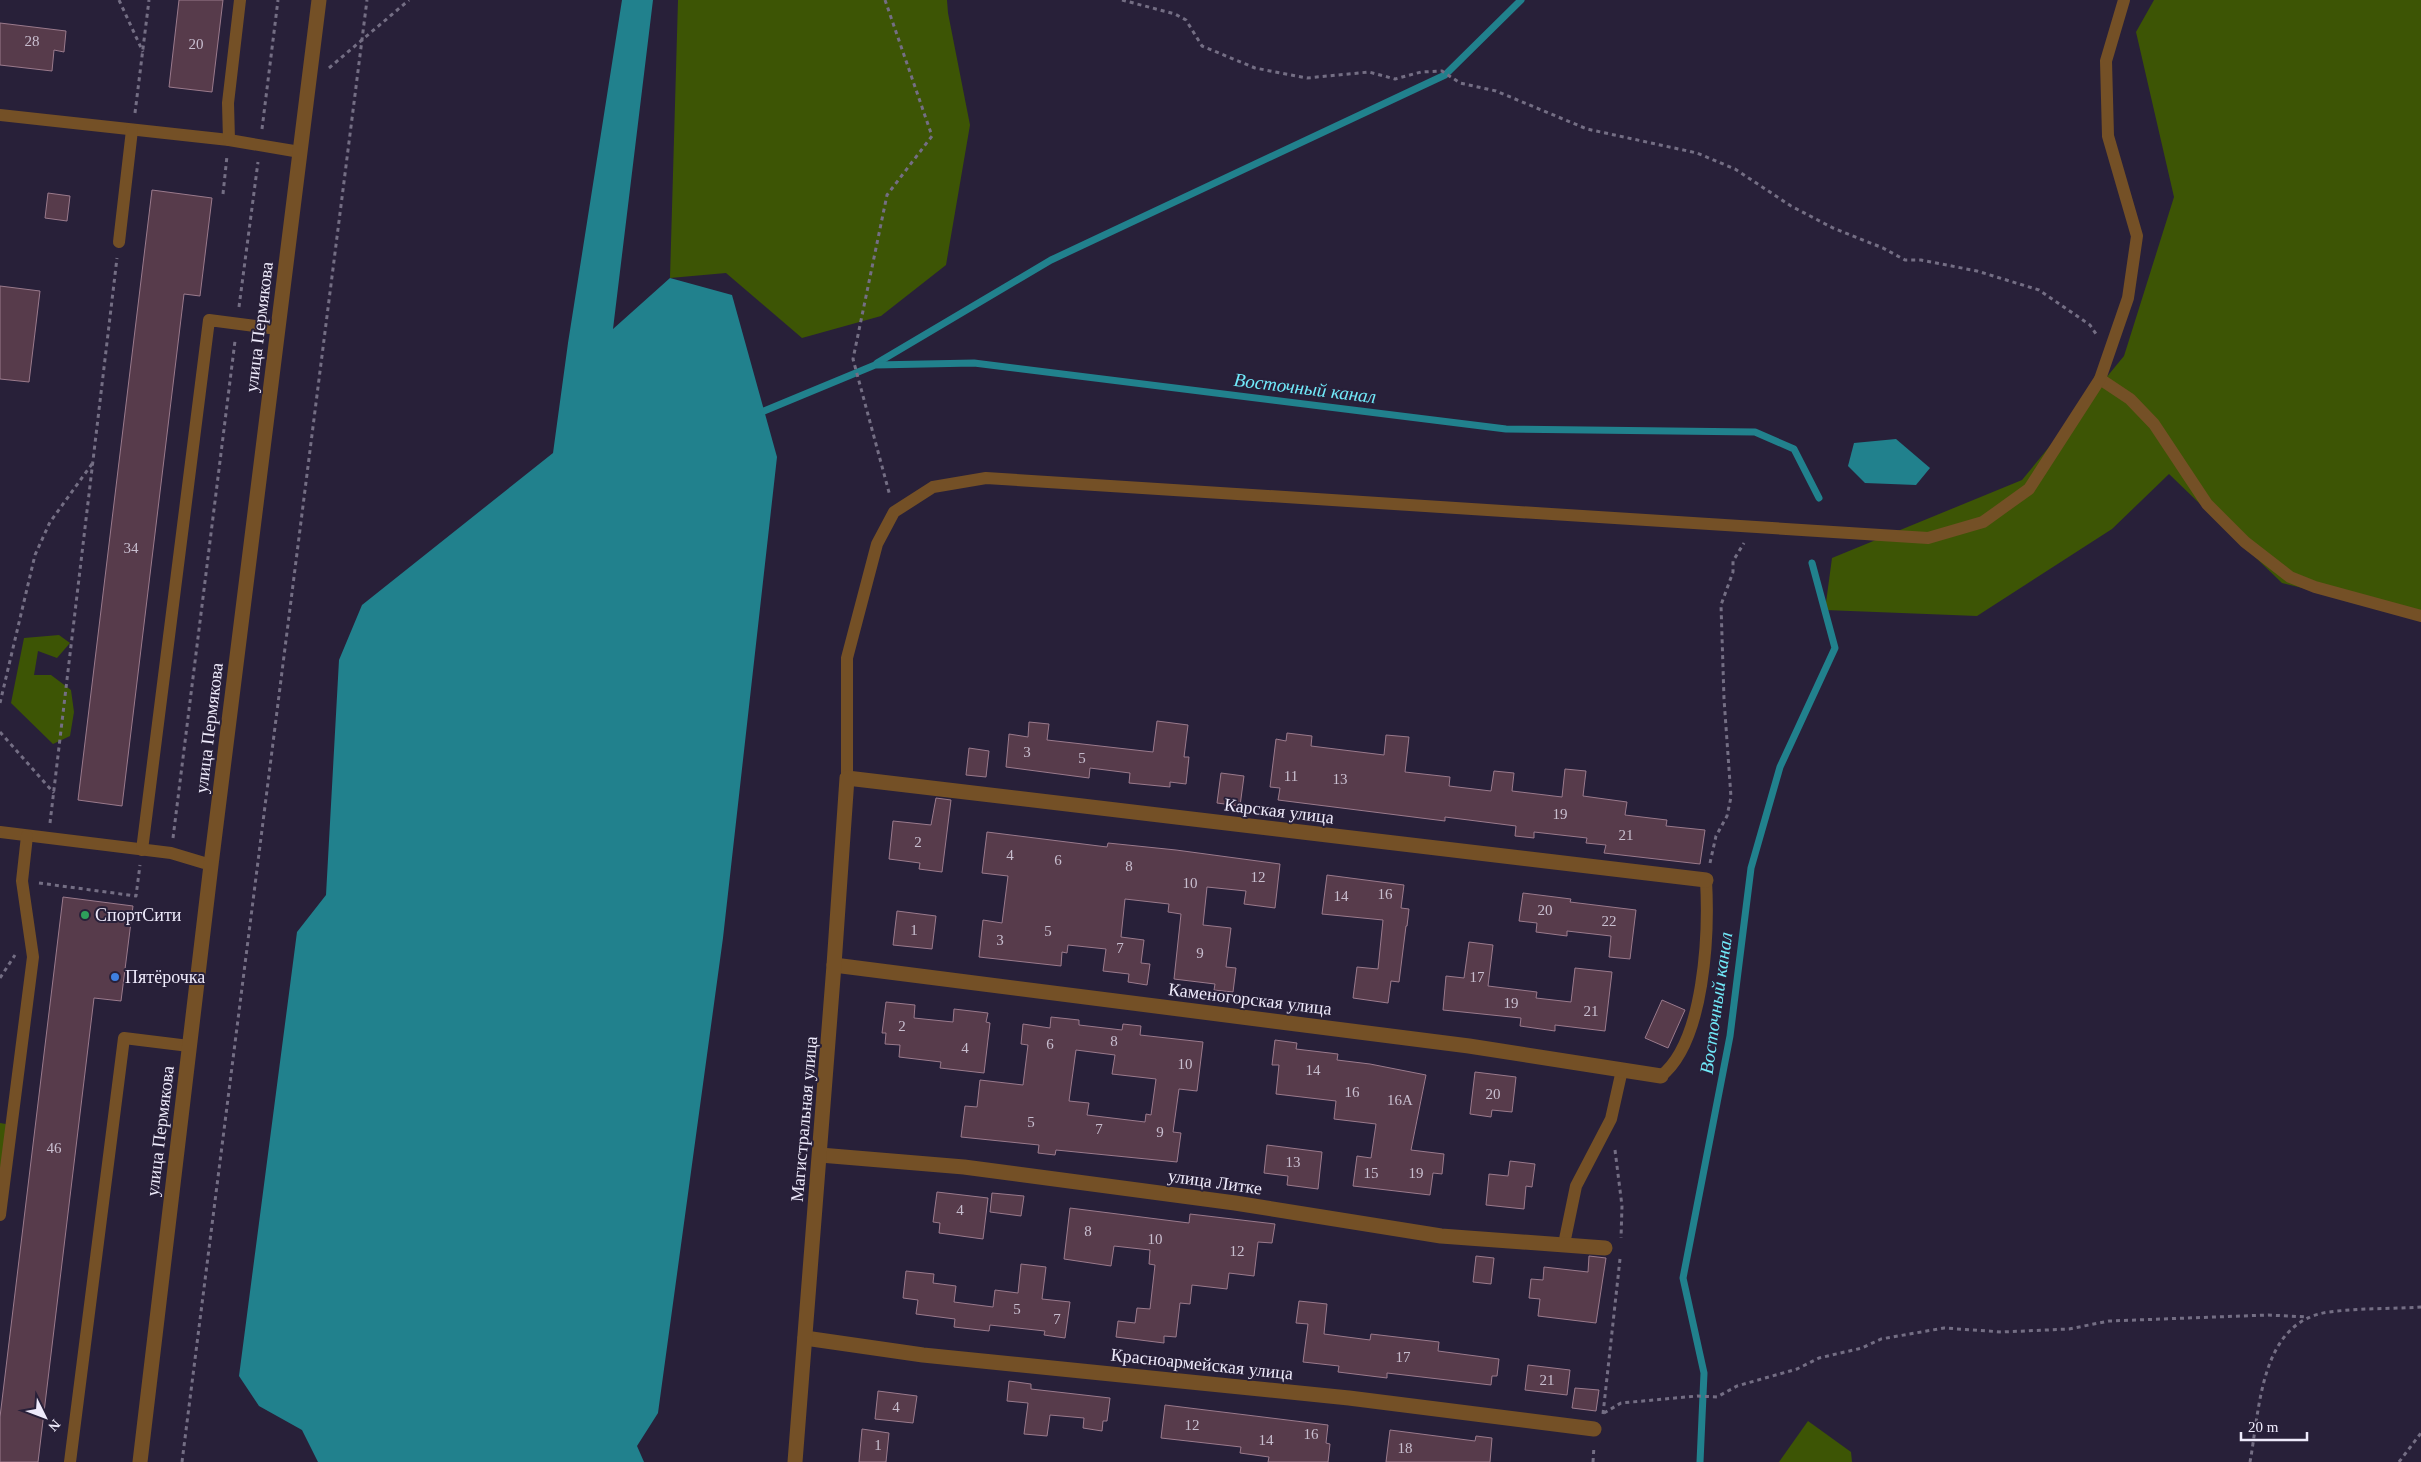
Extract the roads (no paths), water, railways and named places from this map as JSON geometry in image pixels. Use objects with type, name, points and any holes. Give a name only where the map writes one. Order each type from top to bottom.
[{"type":"street","name":"улица Пермякова","points":[[140,1462],[210,865],[318,0]]},
{"type":"street","name":"Карская улица","points":[[847,778],[1706,880]]},
{"type":"street","name":"Магистральная улица","points":[[795,1462],[820,1154],[847,778]]},
{"type":"street","name":"Каменогорская улица","points":[[834,965],[1469,1046],[1661,1076]]},
{"type":"street","name":"улица Литке","points":[[820,1154],[964,1167],[1235,1203],[1441,1236],[1605,1248]]},
{"type":"street","name":"Красноармейская улица","points":[[805,1338],[924,1355],[1349,1398],[1594,1429]]},
{"type":"lane","points":[[228,140],[228,103],[240,0]]},
{"type":"lane","points":[[847,778],[847,658],[877,544],[894,512],[933,487],[986,478],[1928,538],[1983,522],[2029,489],[2100,379],[2128,298],[2137,236],[2108,136],[2106,61],[2124,0]]},
{"type":"lane","points":[[0,115],[228,140],[300,152]]},
{"type":"lane","points":[[119,242],[132,130]]},
{"type":"lane","points":[[142,850],[209,320],[278,328]]},
{"type":"lane","points":[[2100,379],[2130,399],[2154,424],[2207,504],[2245,542],[2290,577],[2315,587],[2421,616]]},
{"type":"lane","points":[[0,832],[171,854],[210,865]]},
{"type":"lane","points":[[0,1216],[33,957],[22,881],[27,836]]},
{"type":"lane","points":[[1661,1076],[1672,1067],[1685,1046],[1696,1013],[1708,919],[1706,880]]},
{"type":"lane","points":[[70,1462],[124,1038],[189,1046]]},
{"type":"lane","points":[[1564,1244],[1576,1186],[1611,1119],[1622,1070]]},
{"type":"waterway","points":[[877,363],[1051,260],[1445,75],[1521,0]]},
{"type":"waterway","name":"Восточный канал","points":[[764,411],[875,365],[974,363],[1506,429],[1755,432],[1794,449],[1819,498]]},
{"type":"waterway","name":"Восточный канал","points":[[1700,1462],[1704,1373],[1683,1278],[1730,1036],[1751,868],[1780,767],[1835,648],[1812,563]]},
{"type":"place","name":"СпортСити","points":[[85,915]]},
{"type":"place","name":"Пятёрочка","points":[[115,977]]}]
